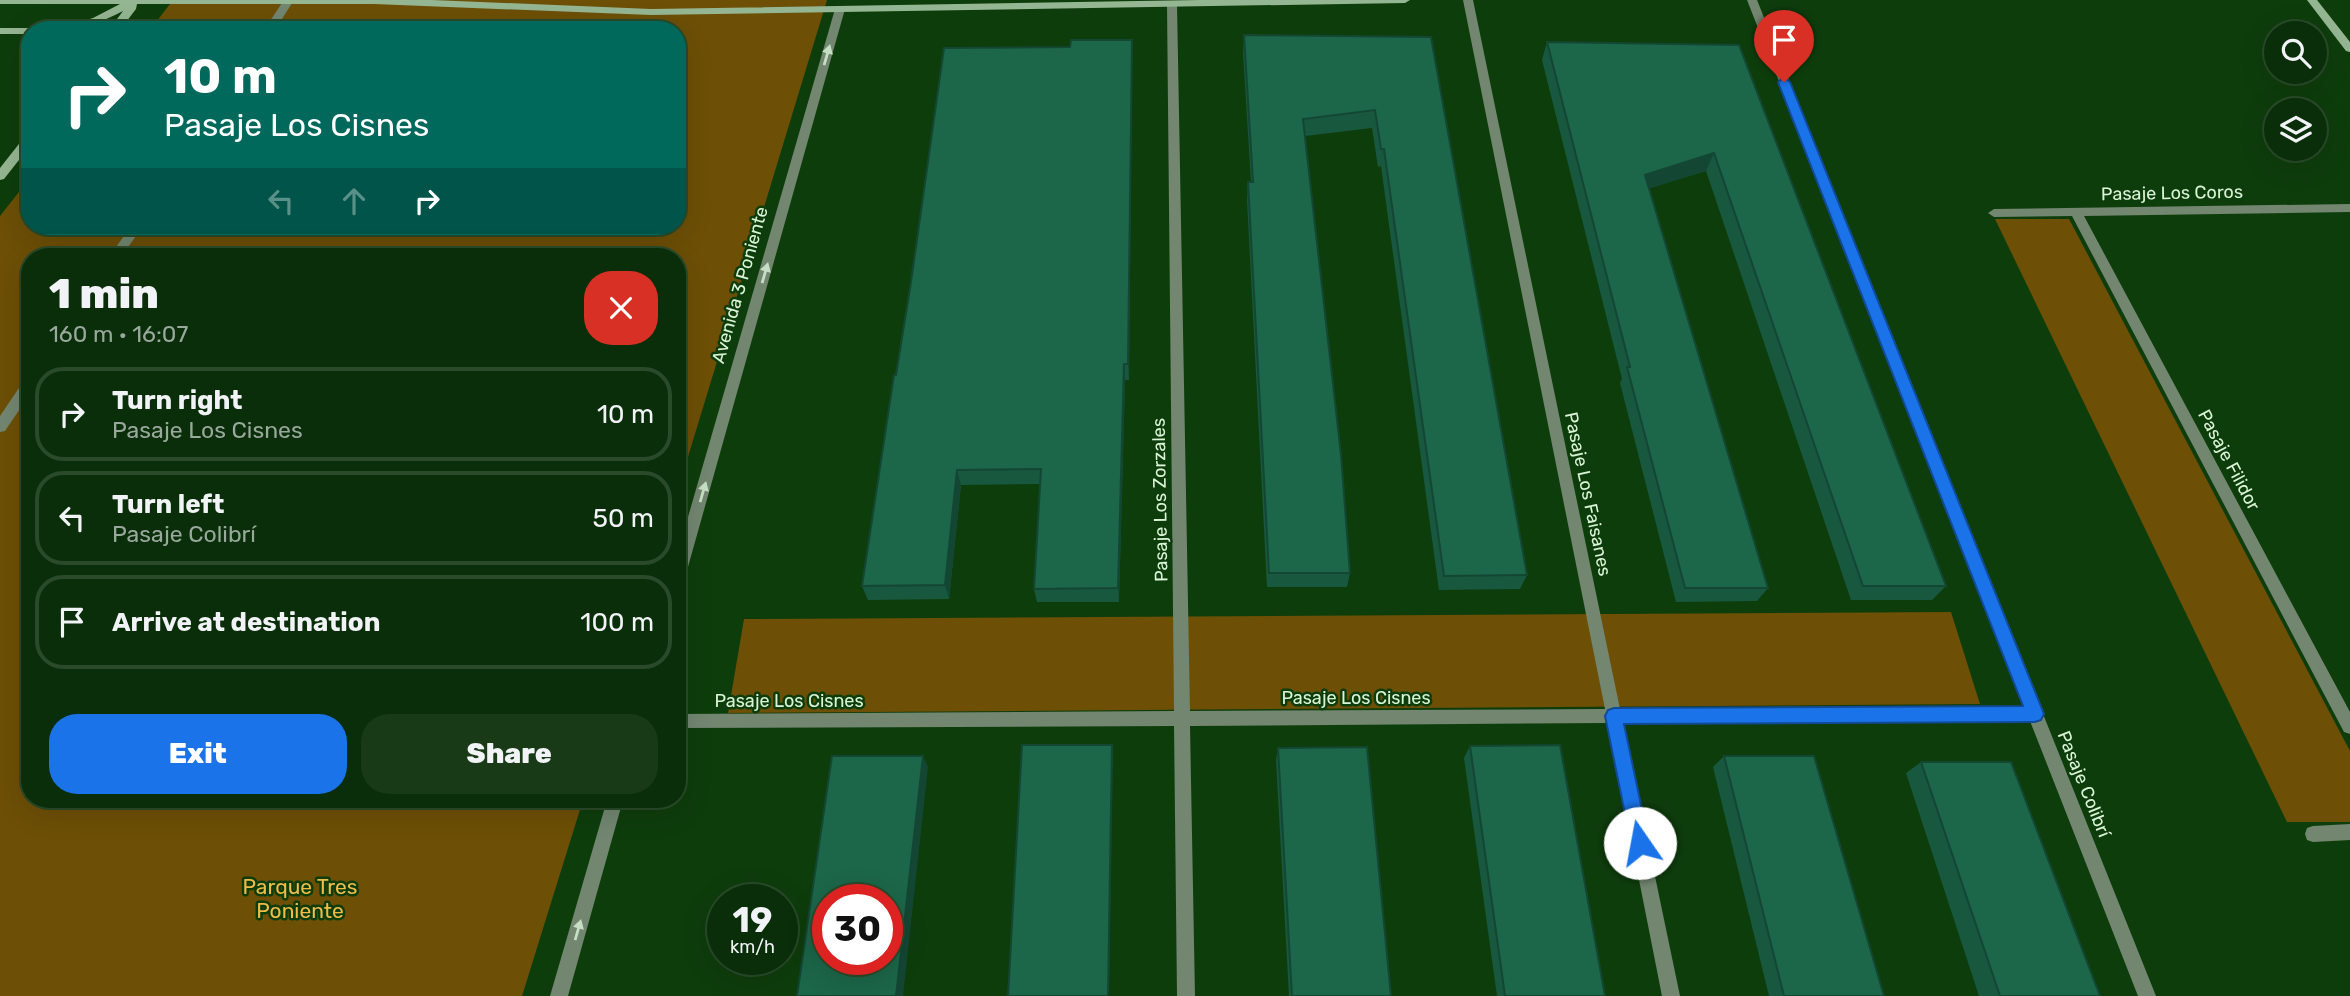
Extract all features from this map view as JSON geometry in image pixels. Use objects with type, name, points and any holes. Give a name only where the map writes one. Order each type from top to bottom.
[{"type":"main road","points":[[93,21],[137,0]]},
{"type":"main road","points":[[121,21],[137,0]]},
{"type":"main road","points":[[0,1],[374,1],[587,11],[842,5],[1405,0]]},
{"type":"main road","points":[[2312,0],[2350,49]]},
{"type":"main road","points":[[0,31],[21,31]]},
{"type":"main road","points":[[0,176],[21,149]]},
{"type":"street","name":"Pasaje Los Faisanes","points":[[1468,0],[1671,996]]},
{"type":"street","name":"Pasaje Colibrí","points":[[1752,0],[2147,996]]},
{"type":"street","points":[[275,21],[288,1]]},
{"type":"street","name":"Pasaje Los Zorzales","points":[[1172,4],[1186,996]]},
{"type":"street","name":"Avenida 3 Poniente","points":[[686,550],[842,5]]},
{"type":"street","name":"Pasaje Los Coros","points":[[1994,213],[2350,208]]},
{"type":"street","name":"Pasaje Filidor","points":[[2075,212],[2350,727]]},
{"type":"street","points":[[0,427],[21,396]]},
{"type":"street","name":"Pasaje Los Cisnes","points":[[686,720],[2035,714]]},
{"type":"street","points":[[559,996],[613,808]]},
{"type":"street","points":[[2313,834],[2350,832]]},
{"type":"green space","name":"Parque Tres Poniente","points":[[173,0],[827,0],[686,463],[686,248],[21,248],[21,808],[581,808],[522,996],[0,996],[0,216],[21,189],[21,235],[686,235],[686,21],[157,21]]},
{"type":"green space","points":[[1995,219],[2069,219],[2350,751],[2350,822],[2287,822]]},
{"type":"green space","points":[[1951,612],[1980,704],[728,713],[744,619]]},
{"type":"building","points":[[1244,35],[1431,37],[1527,575],[1444,576],[1384,149],[1381,149],[1375,110],[1303,119],[1341,455],[1350,573],[1269,573],[1248,182],[1253,182]]},
{"type":"building","points":[[1071,40],[1132,40],[1128,364],[1124,364],[1118,588],[1034,589],[1041,469],[957,470],[945,585],[862,586],[911,282],[944,48],[1070,47]]},
{"type":"building","points":[[1547,42],[1739,45],[1946,586],[1863,586],[1714,153],[1645,175],[1768,588],[1685,588]]},
{"type":"building","points":[[1022,745],[1112,745],[1108,996],[1008,996]]},
{"type":"building","points":[[1560,745],[1605,996],[1505,996],[1470,746]]},
{"type":"building","points":[[1367,747],[1391,996],[1292,996],[1278,748]]},
{"type":"building","points":[[832,756],[923,756],[903,934],[903,884],[813,884]]},
{"type":"building","points":[[1724,756],[1814,756],[1884,996],[1784,996]]},
{"type":"building","points":[[1921,762],[2011,762],[2100,996],[2000,996]]},
{"type":"building","points":[[812,893],[812,975],[898,975],[896,996],[797,996]]},
{"type":"route","points":[[1640,843],[1614,716],[2035,714],[1784,82]]}]
